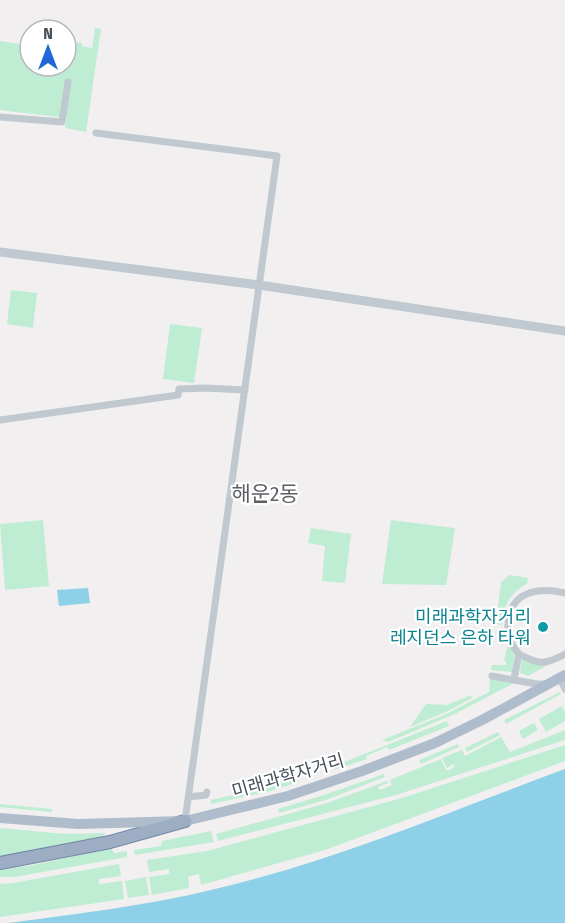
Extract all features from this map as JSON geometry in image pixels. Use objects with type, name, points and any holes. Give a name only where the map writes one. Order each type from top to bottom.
[{"type":"highway","points":[[0,863],[110,842],[185,821]]},
{"type":"main road","name":"미래과학자거리","points":[[0,818],[78,824],[185,821],[288,796],[435,743],[558,679]]},
{"type":"street","points":[[0,117],[62,122],[68,82]]},
{"type":"street","points":[[96,133],[277,156],[185,821]]},
{"type":"street","points":[[0,252],[259,285],[565,331]]},
{"type":"street","points":[[0,420],[178,395],[179,390],[205,388],[245,390]]},
{"type":"street","points":[[565,593],[540,591],[525,594],[515,600],[509,613],[508,627],[510,642],[519,654],[532,661],[544,664],[565,654]]},
{"type":"street","points":[[513,679],[519,654]]},
{"type":"street","points":[[492,676],[537,684],[558,679],[565,689]]},
{"type":"street","points":[[189,797],[206,795],[207,792]]},
{"type":"green space","points":[[95,28],[101,29],[86,132],[65,128],[67,118],[0,110],[0,41],[18,44],[18,78],[78,78],[78,42],[92,48]]},
{"type":"green space","points":[[11,290],[37,293],[33,328],[7,324]]},
{"type":"green space","points":[[170,324],[202,328],[194,383],[163,379]]},
{"type":"green space","points":[[43,520],[49,586],[5,590],[0,524]]},
{"type":"green space","points":[[391,520],[455,528],[446,585],[382,584]]},
{"type":"green space","points":[[311,528],[351,534],[345,583],[322,581],[325,546],[308,543]]},
{"type":"green space","points":[[510,575],[528,578],[527,584],[516,591],[508,601],[502,625],[496,624],[501,582]]},
{"type":"green space","points":[[508,643],[515,653],[512,672],[491,670],[492,665],[506,665],[504,661]]},
{"type":"green space","points":[[560,658],[528,676],[520,673],[522,660]]},
{"type":"green space","points":[[490,679],[514,683],[457,713],[388,742],[382,740],[444,715],[489,692]]},
{"type":"green space","points":[[560,692],[561,694],[506,724],[504,720]]},
{"type":"green space","points":[[471,695],[472,698],[448,711],[410,727],[426,704],[447,705]]},
{"type":"green space","points":[[562,706],[565,721],[546,732],[539,719]]},
{"type":"green space","points":[[447,721],[449,726],[389,750],[387,747],[366,756],[367,759],[333,770],[332,767]]},
{"type":"green space","points":[[534,723],[538,730],[523,739],[519,731]]},
{"type":"green space","points":[[565,730],[565,740],[396,795],[218,841],[216,834],[327,803],[387,781],[388,783],[378,787],[380,790],[392,785],[390,780],[441,759],[446,770],[450,770],[455,766],[453,764],[447,768],[442,758],[462,750],[465,756],[501,737],[510,752]]},
{"type":"green space","points":[[498,732],[500,735],[467,752],[465,748]]},
{"type":"green space","points":[[458,744],[459,747],[421,764],[419,760]]},
{"type":"green space","points":[[565,745],[565,761],[325,850],[201,885],[199,874],[188,877],[189,888],[152,895],[149,877],[169,874],[169,869],[149,872],[147,860],[207,851],[402,798]]},
{"type":"green space","points":[[384,774],[385,777],[326,800],[279,813],[278,809]]},
{"type":"green space","points":[[298,778],[299,782],[267,792],[211,804],[211,800],[267,788]]},
{"type":"green space","points":[[0,804],[52,809],[52,812],[0,807]]},
{"type":"green space","points":[[0,828],[66,834],[105,833],[101,838],[0,858]]},
{"type":"green space","points":[[211,831],[214,842],[135,855],[134,850],[161,846],[162,841]]},
{"type":"green space","points":[[110,848],[115,853],[127,851],[127,857],[15,877],[0,877],[0,870]]},
{"type":"green space","points":[[119,864],[121,876],[99,879],[99,884],[122,881],[124,899],[0,917],[0,884]]},
{"type":"green space","points":[[146,877],[149,895],[128,898],[125,881]]},
{"type":"water","points":[[88,588],[90,603],[59,606],[57,590]]},
{"type":"water","points":[[565,769],[565,923],[8,923],[161,901],[256,879],[345,851]]},
{"type":"place","name":"미래과학자거리 레지던스 은하 타워","points":[[543,627]]},
{"type":"district","name":"해운2동","points":[[265,494]]}]
